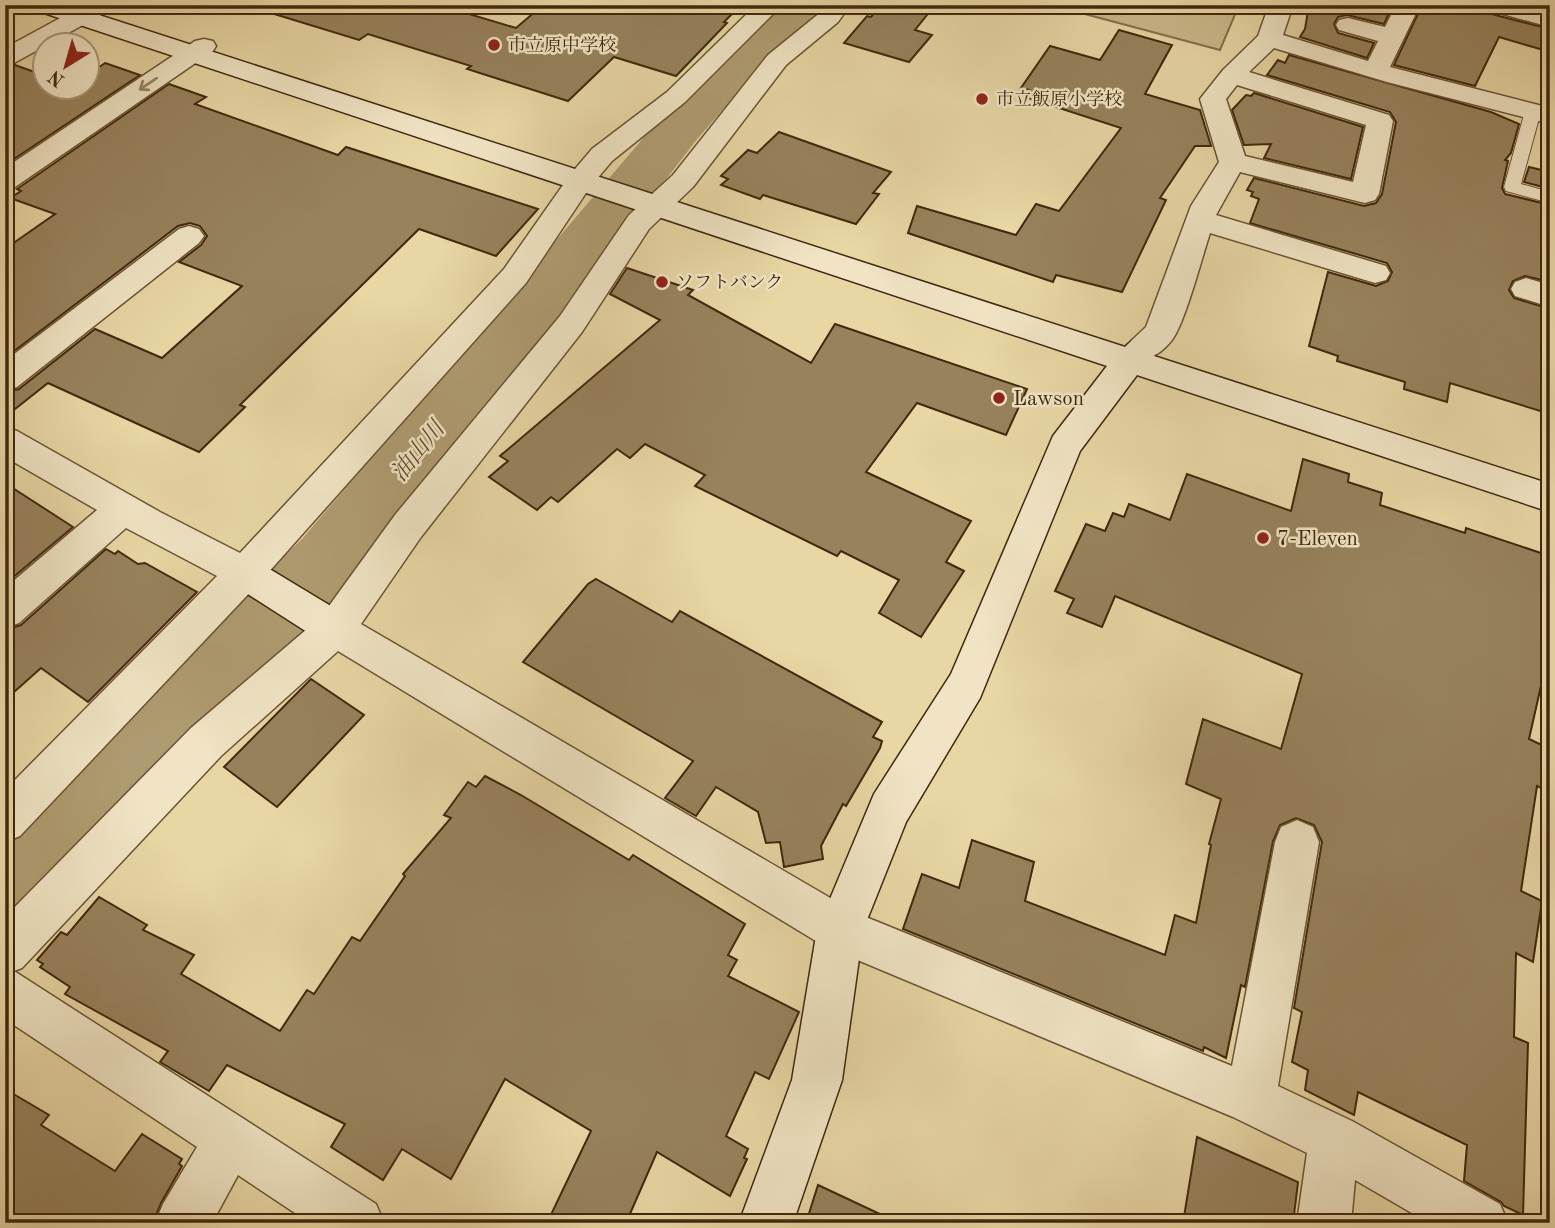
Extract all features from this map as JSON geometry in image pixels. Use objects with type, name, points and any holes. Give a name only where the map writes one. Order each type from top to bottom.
[{"type":"street","points":[[43,5],[87,9],[198,50],[1136,354],[1550,480]]},
{"type":"street","points":[[5,821],[246,573],[515,276],[592,178],[602,155],[676,97],[770,5]]},
{"type":"street","points":[[5,951],[206,742],[335,629],[408,526],[571,324],[655,199],[683,181],[777,60],[830,17],[838,5]]},
{"type":"street","points":[[766,1223],[817,1080],[840,930],[889,809],[965,685],[1065,446],[1136,354],[1160,333],[1200,220],[1233,162],[1213,99],[1232,75],[1269,39],[1281,5]]},
{"type":"street","points":[[1375,71],[1408,5]]},
{"type":"street","points":[[1496,5],[1550,20]]},
{"type":"street","points":[[5,58],[87,9]]},
{"type":"street","points":[[1348,25],[1392,37]]},
{"type":"street","points":[[1269,39],[1375,71],[1541,113]]},
{"type":"street","points":[[5,181],[198,50]]},
{"type":"street","points":[[1232,75],[1380,121],[1365,194],[1233,162]]},
{"type":"street","points":[[1200,220],[1375,273]]},
{"type":"street","points":[[5,378],[189,236]]},
{"type":"street","points":[[1136,354],[1550,498]]},
{"type":"street","points":[[5,440],[123,509],[246,573],[335,629],[840,930],[1251,1099],[1334,1139],[1481,1223]]},
{"type":"street","points":[[5,611],[123,509]]},
{"type":"street","points":[[1251,1099],[1297,842]]},
{"type":"street","points":[[5,991],[356,1223]]},
{"type":"street","points":[[1324,1223],[1334,1139]]},
{"type":"street","points":[[182,1223],[230,1140]]},
{"type":"lane","points":[[1541,113],[1512,187],[1550,198]]},
{"type":"shaded area","points":[[1051,5],[1239,5],[1220,50]]},
{"type":"building","points":[[272,5],[439,5],[516,28],[543,5],[701,5],[732,14],[724,22],[727,23],[676,76],[614,57],[568,101],[467,69],[471,66],[368,34],[359,40],[271,13]]},
{"type":"building","points":[[881,5],[935,5],[915,30],[932,35],[909,62],[844,43],[867,16],[871,17]]},
{"type":"building","points":[[1309,5],[1393,5],[1384,24],[1347,15],[1338,17],[1334,24],[1338,33],[1374,43],[1367,58],[1300,37],[1305,29]]},
{"type":"building","points":[[1422,5],[1482,5],[1487,13],[1550,29],[1550,52],[1499,37],[1475,86],[1394,65]]},
{"type":"building","points":[[1119,30],[1172,45],[1145,94],[1200,110],[1211,146],[1195,146],[1160,198],[1166,200],[1122,292],[1056,275],[1053,282],[908,233],[917,206],[1016,235],[1036,204],[1059,211],[1121,128],[1025,97],[1029,90],[1021,88],[1050,46],[1100,60]]},
{"type":"building","points":[[1289,55],[1491,112],[1519,124],[1511,153],[1505,160],[1508,161],[1502,188],[1505,194],[1550,205],[1550,282],[1525,276],[1513,281],[1509,290],[1514,298],[1550,309],[1550,414],[1450,383],[1447,402],[1404,389],[1405,382],[1337,361],[1338,356],[1309,346],[1328,272],[1376,286],[1388,281],[1392,272],[1387,263],[1250,223],[1259,199],[1251,196],[1253,192],[1247,190],[1254,178],[1364,206],[1376,203],[1382,194],[1396,122],[1390,112],[1267,75],[1278,60],[1285,63]]},
{"type":"building","points":[[105,63],[140,75],[102,100],[102,65]]},
{"type":"building","points":[[15,65],[32,71],[32,102],[100,102],[5,165],[5,67]]},
{"type":"building","points":[[169,84],[206,97],[195,104],[338,155],[346,147],[538,209],[496,256],[419,229],[240,405],[245,407],[199,452],[48,383],[5,417],[5,392],[19,389],[95,329],[162,358],[242,286],[179,262],[201,245],[207,236],[200,226],[190,223],[178,226],[5,358],[5,249],[55,214],[10,198],[21,191],[17,189]]},
{"type":"building","points":[[1254,93],[1363,127],[1351,179],[1264,158],[1271,144],[1244,145],[1232,110],[1246,95],[1251,96]]},
{"type":"building","points":[[779,132],[891,172],[873,193],[879,194],[856,224],[763,195],[760,199],[721,185],[728,179],[721,176],[748,150],[757,153]]},
{"type":"building","points":[[1529,167],[1550,172],[1550,189],[1524,182]]},
{"type":"building","points":[[627,268],[693,290],[688,295],[811,363],[835,324],[1027,389],[1006,435],[917,403],[866,472],[971,521],[946,562],[964,571],[921,637],[879,613],[899,580],[841,551],[837,556],[695,486],[705,475],[645,444],[630,458],[617,449],[558,502],[551,497],[537,510],[489,477],[508,461],[500,456],[660,320],[610,294]]},
{"type":"building","points":[[1303,459],[1349,474],[1348,482],[1382,493],[1380,505],[1465,533],[1466,528],[1550,556],[1550,646],[1529,739],[1550,749],[1550,792],[1537,786],[1521,891],[1542,901],[1533,962],[1516,953],[1514,1037],[1528,1043],[1523,1215],[1464,1181],[1467,1145],[1358,1092],[1354,1115],[1305,1090],[1308,1070],[1292,1062],[1302,1012],[1294,1008],[1322,842],[1314,825],[1296,818],[1280,825],[1273,841],[1245,987],[1241,985],[1226,1058],[903,929],[922,874],[959,888],[972,840],[1034,862],[1025,901],[1165,955],[1175,915],[1196,923],[1211,845],[1209,844],[1221,799],[1186,784],[1203,719],[1281,749],[1302,674],[1115,596],[1102,627],[1067,613],[1074,599],[1055,591],[1086,524],[1105,531],[1113,513],[1124,517],[1129,504],[1170,520],[1187,474],[1291,511]]},
{"type":"building","points":[[5,483],[73,527],[5,584]]},
{"type":"building","points":[[106,549],[115,554],[118,551],[138,564],[145,563],[197,592],[88,702],[41,668],[5,700],[5,630],[21,625]]},
{"type":"building","points":[[596,579],[672,622],[680,611],[882,722],[873,737],[882,741],[880,748],[846,806],[843,804],[821,846],[823,859],[784,867],[780,842],[766,843],[758,812],[716,787],[696,816],[665,798],[693,761],[523,662],[588,584]]},
{"type":"building","points":[[311,679],[364,715],[277,807],[224,767]]},
{"type":"building","points":[[485,776],[629,860],[633,855],[745,924],[728,955],[737,960],[728,976],[799,1012],[769,1079],[755,1072],[726,1136],[748,1149],[744,1158],[747,1159],[730,1196],[657,1152],[626,1223],[547,1223],[591,1131],[505,1079],[451,1179],[402,1149],[383,1180],[331,1147],[345,1124],[227,1065],[209,1091],[160,1062],[168,1051],[65,994],[70,987],[40,967],[43,964],[37,960],[61,932],[67,935],[99,897],[147,925],[143,930],[194,955],[181,974],[280,1031],[307,990],[314,994],[352,937],[360,941],[405,876],[403,874],[451,818],[444,815],[468,782],[476,787]]},
{"type":"building","points":[[5,1089],[49,1115],[41,1125],[115,1171],[142,1134],[182,1159],[179,1164],[182,1166],[153,1223],[5,1223]]},
{"type":"building","points":[[1197,1137],[1298,1182],[1293,1223],[1183,1223]]},
{"type":"building","points":[[818,1185],[899,1223],[806,1223]]},
{"type":"waterway","name":"油山川","points":[[5,882],[328,561],[680,127],[738,63],[810,5]]},
{"type":"place","name":"市立原中学校","points":[[494,45]]},
{"type":"place","name":"市立飯原小学校","points":[[982,99]]},
{"type":"place","name":"ソフトバンク","points":[[662,282]]},
{"type":"place","name":"Lawson","points":[[999,398]]},
{"type":"place","name":"7-Eleven","points":[[1263,538]]}]
